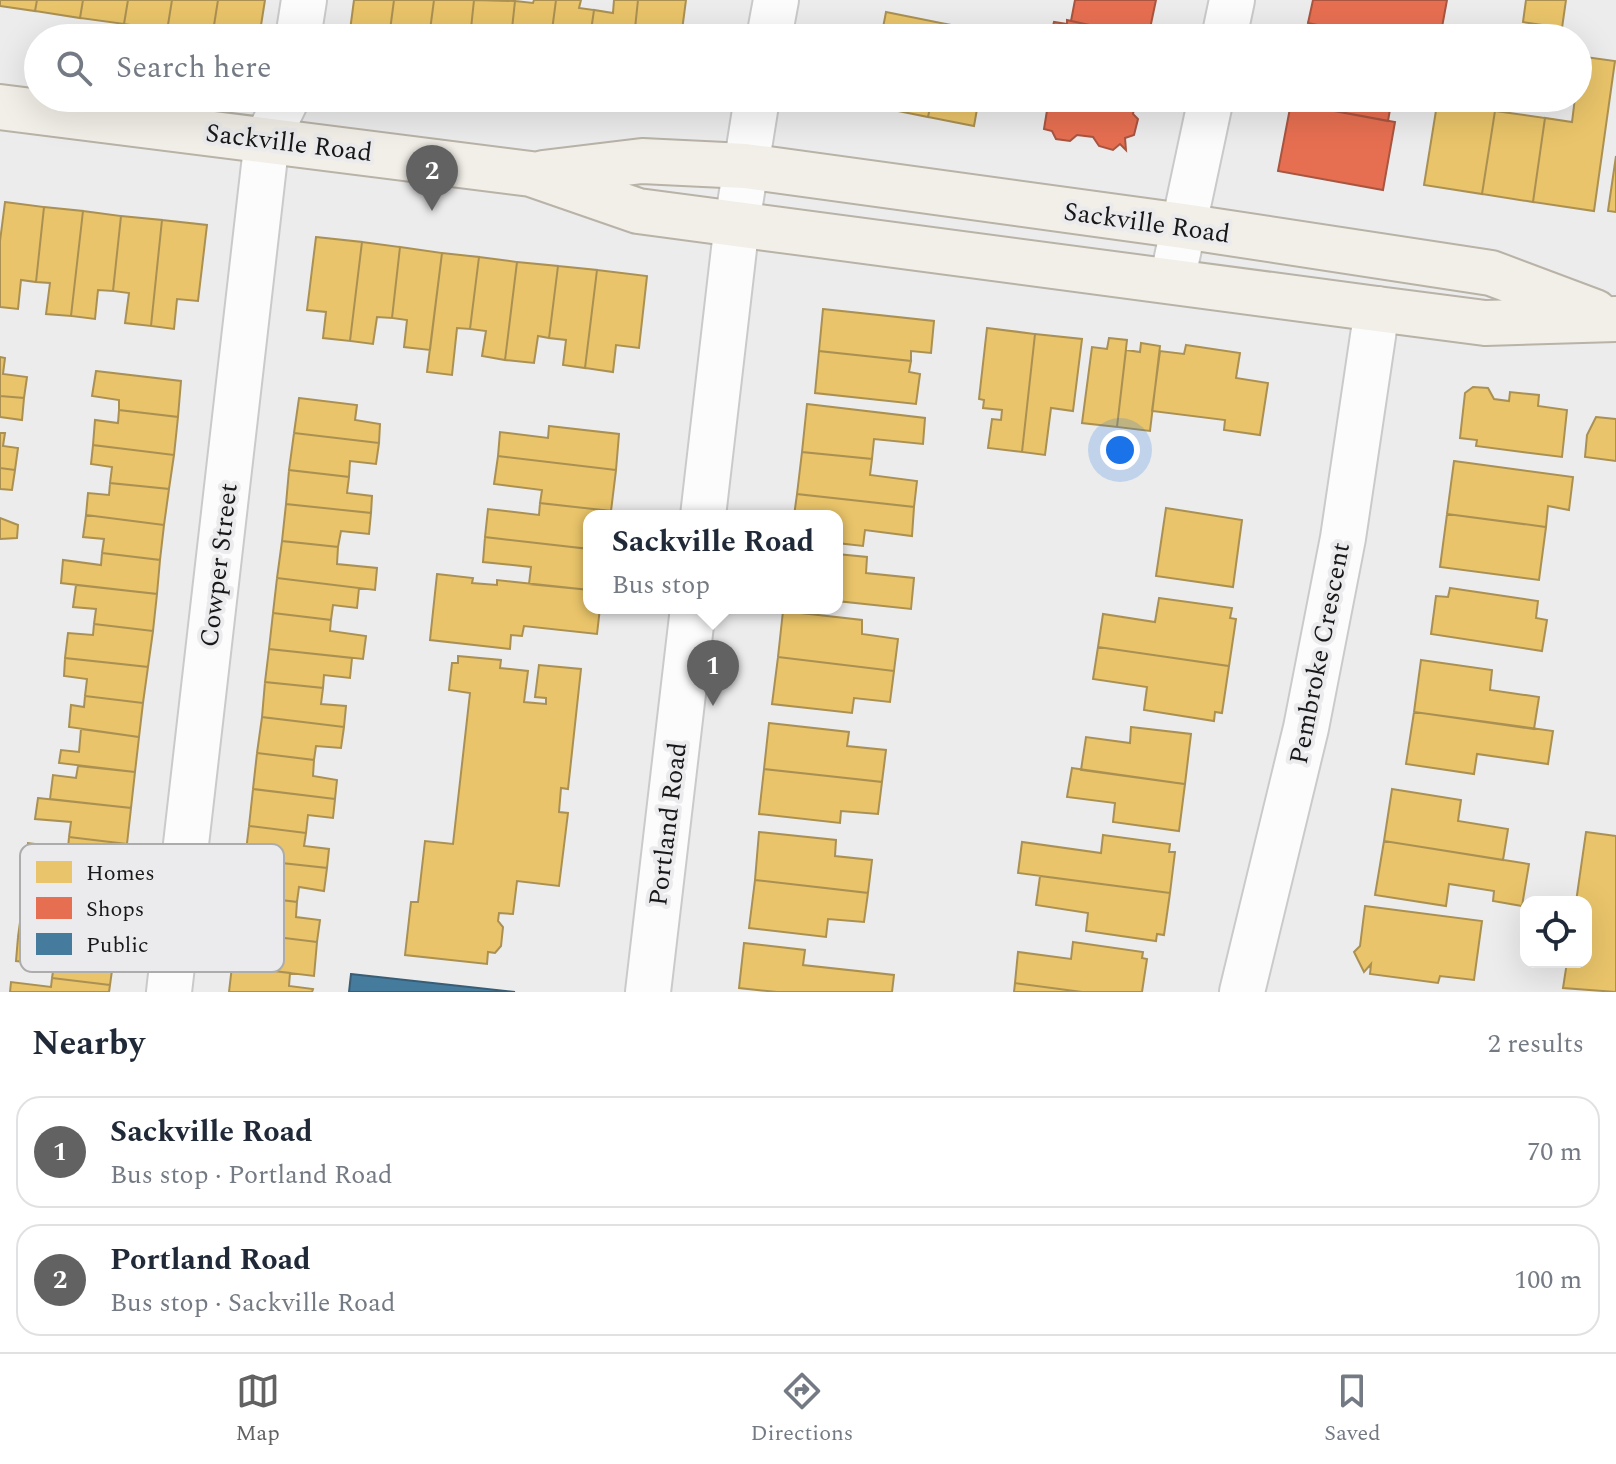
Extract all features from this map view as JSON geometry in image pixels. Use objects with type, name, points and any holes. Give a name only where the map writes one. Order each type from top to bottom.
[{"type":"main road","name":"Sackville Road","points":[[0,107],[24,110]]},
{"type":"main road","name":"Sackville Road","points":[[42,112],[531,174],[638,211],[1377,309],[1485,323],[1614,318]]},
{"type":"main road","name":"Sackville Road","points":[[531,174],[642,161],[745,166],[1183,226],[1491,273],[1614,318]]},
{"type":"street","points":[[300,24],[304,0]]},
{"type":"street","points":[[772,24],[776,0]]},
{"type":"street","points":[[1227,24],[1232,0]]},
{"type":"street","name":"Cowper Street","points":[[186,844],[267,139],[280,112]]},
{"type":"street","points":[[704,510],[737,223],[755,112]]},
{"type":"street","points":[[1172,281],[1208,112]]},
{"type":"street","name":"Pembroke Crescent","points":[[1242,992],[1306,728],[1343,538],[1377,309]]},
{"type":"street","name":"Portland Road","points":[[648,992],[692,614]]},
{"type":"street","name":"Cowper Street","points":[[169,992],[171,972]]},
{"type":"building: Homes","points":[[0,0],[37,0],[35,11],[0,6]]},
{"type":"building: Homes","points":[[37,0],[83,0],[80,18],[35,11]]},
{"type":"building: Homes","points":[[83,0],[128,0],[124,24],[80,18]]},
{"type":"building: Homes","points":[[128,0],[172,0],[168,24],[124,24]]},
{"type":"building: Homes","points":[[172,0],[218,0],[214,24],[168,24]]},
{"type":"building: Homes","points":[[218,0],[265,0],[261,24],[214,24]]},
{"type":"building: Homes","points":[[354,0],[394,0],[391,24],[351,24]]},
{"type":"building: Homes","points":[[394,0],[434,0],[431,24],[391,24]]},
{"type":"building: Homes","points":[[434,0],[474,0],[471,24],[431,24]]},
{"type":"building: Homes","points":[[474,0],[515,1],[513,24],[471,24]]},
{"type":"building: Homes","points":[[534,0],[556,0],[553,24],[513,24],[515,1],[533,3]]},
{"type":"building: Homes","points":[[556,0],[581,0],[579,8],[594,10],[592,24],[553,24]]},
{"type":"building: Homes","points":[[614,0],[638,0],[635,24],[592,24],[594,10],[613,13]]},
{"type":"building: Homes","points":[[638,0],[686,0],[683,24],[635,24]]},
{"type":"building: Homes","points":[[1526,0],[1566,0],[1563,24],[1523,22]]},
{"type":"building: Homes","points":[[886,12],[946,24],[884,24]]},
{"type":"building: Homes","points":[[1592,58],[1615,61],[1594,211],[1533,202],[1545,118],[1572,122],[1573,112],[1592,112]]},
{"type":"building: Homes","points":[[903,112],[929,112],[928,117]]},
{"type":"building: Homes","points":[[929,112],[976,112],[974,126],[928,117]]},
{"type":"building: Homes","points":[[1436,112],[1495,112],[1482,194],[1424,185]]},
{"type":"building: Homes","points":[[1495,112],[1545,118],[1533,202],[1482,194]]},
{"type":"building: Homes","points":[[1616,156],[1616,212],[1608,211]]},
{"type":"building: Homes","points":[[5,202],[44,207],[36,282],[21,280],[18,309],[0,307],[0,241]]},
{"type":"building: Homes","points":[[44,207],[83,211],[71,316],[46,314],[50,283],[36,282]]},
{"type":"building: Homes","points":[[83,211],[121,216],[113,291],[98,290],[95,319],[71,316]]},
{"type":"building: Homes","points":[[121,216],[162,220],[151,326],[125,323],[129,293],[113,291]]},
{"type":"building: Homes","points":[[162,220],[207,225],[198,301],[177,299],[174,329],[151,326]]},
{"type":"building: Homes","points":[[316,237],[362,242],[350,341],[323,338],[326,312],[307,310]]},
{"type":"building: Homes","points":[[362,242],[400,247],[392,318],[377,317],[373,344],[350,341]]},
{"type":"building: Homes","points":[[400,247],[442,253],[430,350],[404,347],[407,320],[392,318]]},
{"type":"building: Homes","points":[[442,253],[479,257],[470,329],[457,328],[452,375],[427,372]]},
{"type":"building: Homes","points":[[479,257],[517,262],[505,360],[482,356],[486,331],[470,329]]},
{"type":"building: Homes","points":[[517,262],[558,266],[549,338],[538,336],[534,363],[505,360]]},
{"type":"building: Homes","points":[[558,266],[597,270],[585,368],[563,365],[566,340],[549,338]]},
{"type":"building: Homes","points":[[597,270],[647,276],[639,348],[616,345],[613,372],[585,368]]},
{"type":"building: Homes","points":[[823,309],[934,321],[931,353],[911,351],[911,361],[819,351]]},
{"type":"building: Homes","points":[[987,328],[1035,334],[1022,452],[988,448],[992,419],[1001,420],[1002,410],[983,408],[984,400],[979,399]]},
{"type":"building: Homes","points":[[1035,334],[1082,339],[1073,411],[1051,408],[1045,455],[1022,452]]},
{"type":"building: Homes","points":[[1109,338],[1127,340],[1117,427],[1082,423],[1092,347],[1107,349]]},
{"type":"building: Homes","points":[[1141,343],[1160,346],[1150,431],[1117,427],[1126,350],[1140,352]]},
{"type":"building: Homes","points":[[1186,345],[1240,353],[1236,378],[1268,383],[1260,435],[1224,430],[1225,420],[1152,411],[1160,351],[1184,354]]},
{"type":"building: Homes","points":[[819,351],[911,361],[909,372],[920,374],[916,404],[815,393]]},
{"type":"building: Homes","points":[[0,357],[5,358],[3,374],[27,377],[24,398],[0,396]]},
{"type":"building: Homes","points":[[96,371],[181,381],[178,417],[119,410],[119,400],[92,396]]},
{"type":"building: Homes","points":[[1473,387],[1488,388],[1494,399],[1509,401],[1510,392],[1539,395],[1538,406],[1567,410],[1562,457],[1476,446],[1477,440],[1460,438],[1465,393]]},
{"type":"building: Homes","points":[[0,396],[24,398],[22,420],[0,417]]},
{"type":"building: Homes","points":[[299,398],[357,405],[355,420],[380,424],[379,443],[294,433]]},
{"type":"building: Homes","points":[[807,404],[925,418],[923,444],[874,439],[872,459],[802,452]]},
{"type":"building: Homes","points":[[119,410],[178,417],[174,455],[93,445],[95,420],[118,423]]},
{"type":"building: Homes","points":[[1596,417],[1616,419],[1616,461],[1585,457],[1587,435]]},
{"type":"building: Homes","points":[[549,426],[619,434],[616,470],[498,456],[500,432],[548,438]]},
{"type":"building: Homes","points":[[0,433],[5,433],[3,446],[18,448],[15,470],[0,468]]},
{"type":"building: Homes","points":[[294,433],[379,443],[376,464],[350,461],[349,477],[289,470]]},
{"type":"building: Homes","points":[[93,445],[174,455],[169,489],[110,483],[112,467],[91,464]]},
{"type":"building: Homes","points":[[802,452],[872,459],[870,475],[917,481],[914,507],[797,494]]},
{"type":"building: Homes","points":[[498,456],[616,470],[611,510],[540,503],[542,490],[494,484]]},
{"type":"building: Homes","points":[[1454,461],[1573,477],[1569,510],[1548,506],[1546,527],[1447,514]]},
{"type":"building: Homes","points":[[0,468],[15,470],[12,490],[0,489]]},
{"type":"building: Homes","points":[[289,470],[349,477],[347,493],[372,496],[371,513],[286,504]]},
{"type":"building: Homes","points":[[110,483],[169,489],[164,525],[86,515],[88,493],[109,495]]},
{"type":"building: Homes","points":[[797,494],[914,507],[912,536],[865,530],[863,546],[843,544],[843,510],[795,510]]},
{"type":"building: Homes","points":[[540,503],[602,510],[583,510],[583,548],[485,537],[488,509],[539,515]]},
{"type":"building: Homes","points":[[286,504],[371,513],[369,534],[341,531],[338,547],[282,541]]},
{"type":"building: Homes","points":[[1166,508],[1242,520],[1233,587],[1156,576]]},
{"type":"building: Homes","points":[[1447,514],[1546,527],[1539,580],[1440,567]]},
{"type":"building: Homes","points":[[86,515],[164,525],[160,560],[102,553],[104,539],[83,537]]},
{"type":"building: Homes","points":[[0,518],[18,525],[17,538],[0,539]]},
{"type":"building: Homes","points":[[485,537],[583,548],[583,589],[529,584],[531,567],[483,562]]},
{"type":"building: Homes","points":[[282,541],[338,547],[337,564],[377,568],[375,590],[277,578]]},
{"type":"building: Homes","points":[[102,553],[160,560],[157,594],[61,583],[63,560],[101,565]]},
{"type":"building: Homes","points":[[843,555],[867,557],[866,573],[914,578],[911,609],[843,602]]},
{"type":"building: Homes","points":[[437,574],[473,578],[472,583],[497,585],[497,580],[583,589],[583,614],[599,614],[597,634],[524,626],[522,636],[511,635],[510,649],[430,640]]},
{"type":"building: Homes","points":[[277,578],[359,588],[357,608],[333,605],[331,620],[273,613]]},
{"type":"building: Homes","points":[[76,585],[157,594],[153,631],[94,624],[96,609],[73,607]]},
{"type":"building: Homes","points":[[1450,588],[1538,601],[1536,618],[1547,620],[1542,651],[1431,634],[1436,596],[1448,597]]},
{"type":"building: Homes","points":[[1159,598],[1232,608],[1230,618],[1236,619],[1229,666],[1098,647],[1103,614],[1155,622]]},
{"type":"building: Homes","points":[[273,613],[331,620],[330,631],[366,636],[363,659],[269,649]]},
{"type":"building: Homes","points":[[783,614],[862,620],[862,634],[898,639],[894,671],[778,657]]},
{"type":"building: Homes","points":[[94,624],[153,631],[148,667],[65,658],[68,633],[93,635]]},
{"type":"building: Homes","points":[[1098,647],[1229,666],[1222,713],[1215,712],[1214,721],[1144,710],[1147,687],[1093,679]]},
{"type":"building: Homes","points":[[269,649],[352,658],[350,678],[324,675],[323,688],[265,682]]},
{"type":"building: Homes","points":[[458,656],[501,660],[500,668],[528,671],[524,702],[546,704],[546,698],[535,697],[539,665],[581,669],[568,789],[561,788],[559,812],[568,813],[559,886],[517,881],[513,914],[499,913],[498,921],[503,927],[501,946],[495,953],[488,952],[487,964],[405,955],[411,902],[418,902],[425,841],[453,844],[470,693],[449,690],[452,663],[458,663]]},
{"type":"building: Homes","points":[[778,657],[894,671],[890,702],[854,698],[852,713],[772,704]]},
{"type":"building: Homes","points":[[65,658],[148,667],[143,703],[85,696],[87,679],[64,676]]},
{"type":"building: Homes","points":[[1421,660],[1492,670],[1490,690],[1539,697],[1534,729],[1414,712]]},
{"type":"building: Homes","points":[[265,682],[323,688],[321,704],[346,706],[344,727],[262,717]]},
{"type":"building: Homes","points":[[85,696],[143,703],[139,737],[69,727],[71,705],[84,707]]},
{"type":"building: Homes","points":[[1414,712],[1553,731],[1548,764],[1477,754],[1474,774],[1406,764]]},
{"type":"building: Homes","points":[[262,717],[344,727],[341,748],[316,746],[314,760],[257,753]]},
{"type":"building: Homes","points":[[769,723],[849,732],[847,746],[886,750],[882,782],[764,769]]},
{"type":"building: Homes","points":[[1131,727],[1191,734],[1185,784],[1081,770],[1086,737],[1130,743]]},
{"type":"building: Homes","points":[[81,729],[139,737],[135,772],[59,763],[61,750],[79,752]]},
{"type":"building: Homes","points":[[257,753],[314,760],[313,776],[337,780],[335,799],[253,789]]},
{"type":"building: Homes","points":[[78,766],[135,772],[131,808],[50,799],[53,775],[76,778]]},
{"type":"building: Homes","points":[[1072,768],[1185,784],[1179,831],[1113,822],[1115,803],[1067,797]]},
{"type":"building: Homes","points":[[764,769],[882,782],[878,814],[841,811],[840,823],[759,814]]},
{"type":"building: Homes","points":[[253,789],[335,799],[333,818],[308,815],[306,833],[249,826]]},
{"type":"building: Homes","points":[[1392,789],[1461,800],[1458,821],[1508,829],[1503,860],[1384,841]]},
{"type":"building: Homes","points":[[38,798],[131,808],[127,844],[69,837],[71,822],[35,819]]},
{"type":"building: Homes","points":[[249,826],[306,833],[304,846],[329,849],[327,868],[284,863],[284,844],[247,844]]},
{"type":"building: Homes","points":[[759,832],[836,840],[835,856],[872,860],[868,893],[755,880]]},
{"type":"building: Homes","points":[[1586,832],[1616,836],[1616,992],[1563,988],[1566,968],[1592,968],[1592,896],[1577,896]]},
{"type":"building: Homes","points":[[1103,835],[1170,844],[1169,852],[1175,852],[1170,893],[1018,873],[1022,842],[1101,853]]},
{"type":"building: Homes","points":[[69,837],[127,844],[68,844]]},
{"type":"building: Homes","points":[[1384,841],[1529,864],[1520,906],[1493,901],[1494,891],[1449,884],[1446,906],[1375,895]]},
{"type":"building: Homes","points":[[284,863],[327,868],[324,891],[299,887],[297,902],[284,900]]},
{"type":"building: Homes","points":[[1040,876],[1170,893],[1164,935],[1157,934],[1156,941],[1086,931],[1088,913],[1036,905]]},
{"type":"building: Homes","points":[[755,880],[868,893],[864,922],[828,919],[826,937],[749,928]]},
{"type":"building: Homes","points":[[284,900],[297,902],[296,917],[320,920],[317,942],[284,938]]},
{"type":"building: Homes","points":[[1365,906],[1482,921],[1474,980],[1440,976],[1438,983],[1370,974],[1371,964],[1364,972],[1354,952],[1360,946]]},
{"type":"building: Homes","points":[[18,937],[20,937],[20,961],[16,961]]},
{"type":"building: Homes","points":[[284,938],[317,942],[314,976],[281,972],[284,972]]},
{"type":"building: Homes","points":[[1073,942],[1143,952],[1142,958],[1147,959],[1142,992],[1082,992],[1015,983],[1018,952],[1071,959]]},
{"type":"building: Homes","points":[[744,943],[805,950],[803,965],[894,975],[892,992],[777,992],[739,988]]},
{"type":"building: Homes","points":[[53,972],[112,972],[110,985],[52,978]]},
{"type":"building: Homes","points":[[231,972],[290,973],[289,986],[313,989],[312,992],[229,992]]},
{"type":"building: Homes","points":[[52,978],[110,985],[109,992],[10,992],[11,982],[51,987]]},
{"type":"building: Homes","points":[[1015,983],[1082,992],[1014,992]]},
{"type":"building: Shops","points":[[1075,0],[1156,0],[1151,24],[1085,24],[1071,21]]},
{"type":"building: Shops","points":[[1313,0],[1447,0],[1443,24],[1308,23]]},
{"type":"building: Shops","points":[[1047,112],[1133,112],[1138,119],[1134,135],[1125,138],[1126,150],[1120,144],[1113,150],[1099,146],[1093,137],[1077,135],[1070,141],[1056,139],[1052,131],[1044,129]]},
{"type":"building: Shops","points":[[1289,112],[1340,112],[1395,122],[1383,190],[1278,171]]},
{"type":"building: Shops","points":[[1340,112],[1390,112],[1388,121]]},
{"type":"building: Public","points":[[351,974],[360,975],[515,992],[349,992]]},
{"type":"place","name":"Portland Road","points":[[432,211]]},
{"type":"place","name":"Sackville Road","points":[[713,706]]}]
